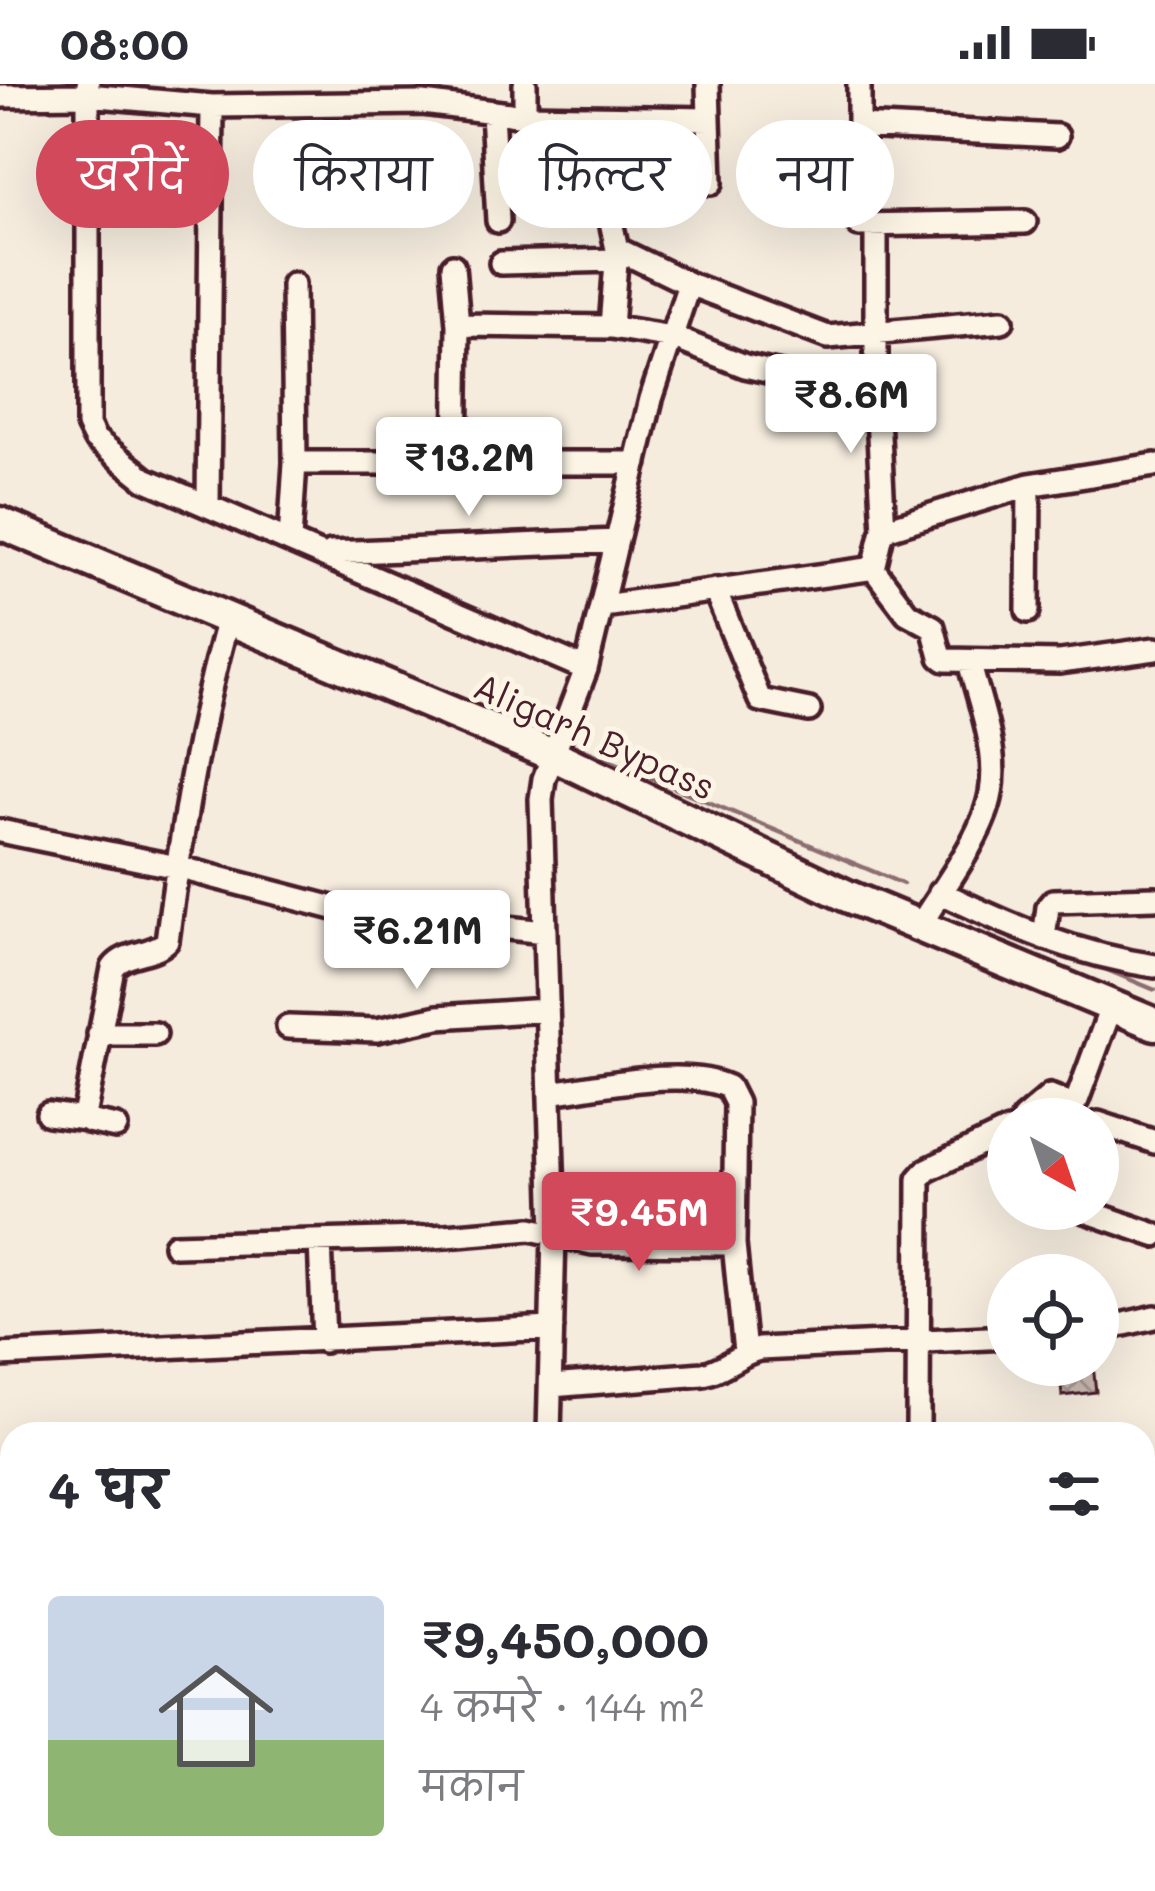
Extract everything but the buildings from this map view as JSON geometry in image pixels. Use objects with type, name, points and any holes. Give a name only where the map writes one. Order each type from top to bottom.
[{"type":"highway","name":"Aligarh Bypass","points":[[0,523],[228,619],[560,744],[847,896],[1155,1024]]},
{"type":"street","points":[[525,84],[525,116]]},
{"type":"street","points":[[0,96],[87,90],[212,106],[423,103],[525,116],[709,119],[708,84]]},
{"type":"street","points":[[860,84],[860,120]]},
{"type":"street","points":[[87,90],[91,433],[134,472],[586,669]]},
{"type":"street","points":[[208,504],[212,106]]},
{"type":"street","points":[[492,112],[498,221]]},
{"type":"street","points":[[588,117],[616,254],[611,327]]},
{"type":"street","points":[[894,127],[1057,136]]},
{"type":"street","points":[[894,225],[1025,222]]},
{"type":"street","points":[[873,568],[884,531],[876,379],[876,228]]},
{"type":"street","points":[[500,263],[616,254],[828,337],[1002,321]]},
{"type":"street","points":[[453,266],[458,325],[456,461]]},
{"type":"street","points":[[290,540],[295,463],[293,284]]},
{"type":"street","points":[[550,1422],[554,1233],[541,800],[586,669],[651,399],[688,284]]},
{"type":"street","points":[[458,325],[611,327],[672,337],[745,366],[785,375]]},
{"type":"street","points":[[295,463],[636,463]]},
{"type":"street","points":[[884,531],[1029,485],[1155,465]]},
{"type":"street","points":[[1028,610],[1029,485]]},
{"type":"street","points":[[323,553],[617,541]]},
{"type":"street","points":[[603,606],[873,568]]},
{"type":"street","points":[[873,568],[907,613],[934,627],[942,659],[1078,661],[1155,650]]},
{"type":"street","points":[[716,590],[760,700],[809,710]]},
{"type":"street","points":[[85,1119],[115,963],[160,948],[167,941],[192,761],[228,619]]},
{"type":"street","points":[[919,927],[984,818],[991,794],[990,746],[969,662]]},
{"type":"street","points":[[0,832],[177,867],[338,909],[544,932]]},
{"type":"street","points":[[940,892],[1099,958],[1155,966]]},
{"type":"street","points":[[1044,938],[1053,901],[1155,898]]},
{"type":"street","points":[[1078,1098],[1112,1005]]},
{"type":"street","points":[[288,1027],[377,1030],[438,1017],[546,1010]]},
{"type":"street","points":[[99,1034],[155,1034]]},
{"type":"street","points":[[550,1093],[661,1080],[691,1079],[728,1087],[736,1103],[734,1244],[745,1352]]},
{"type":"street","points":[[48,1114],[116,1127]]},
{"type":"street","points":[[1119,1130],[1155,1142]]},
{"type":"street","points":[[911,1422],[919,1180],[927,1170],[987,1141]]},
{"type":"street","points":[[1119,1223],[1155,1235]]},
{"type":"street","points":[[175,1245],[421,1238],[531,1228],[592,1243],[734,1244]]},
{"type":"street","points":[[320,1241],[324,1341]]},
{"type":"street","points":[[1119,1325],[1155,1317]]},
{"type":"street","points":[[0,1355],[552,1328]]},
{"type":"street","points":[[551,1386],[704,1374],[745,1352],[987,1337]]},
{"type":"waterway","points":[[458,697],[555,738]]},
{"type":"waterway","points":[[566,742],[903,884]]},
{"type":"waterway","points":[[1088,962],[1155,990]]}]
